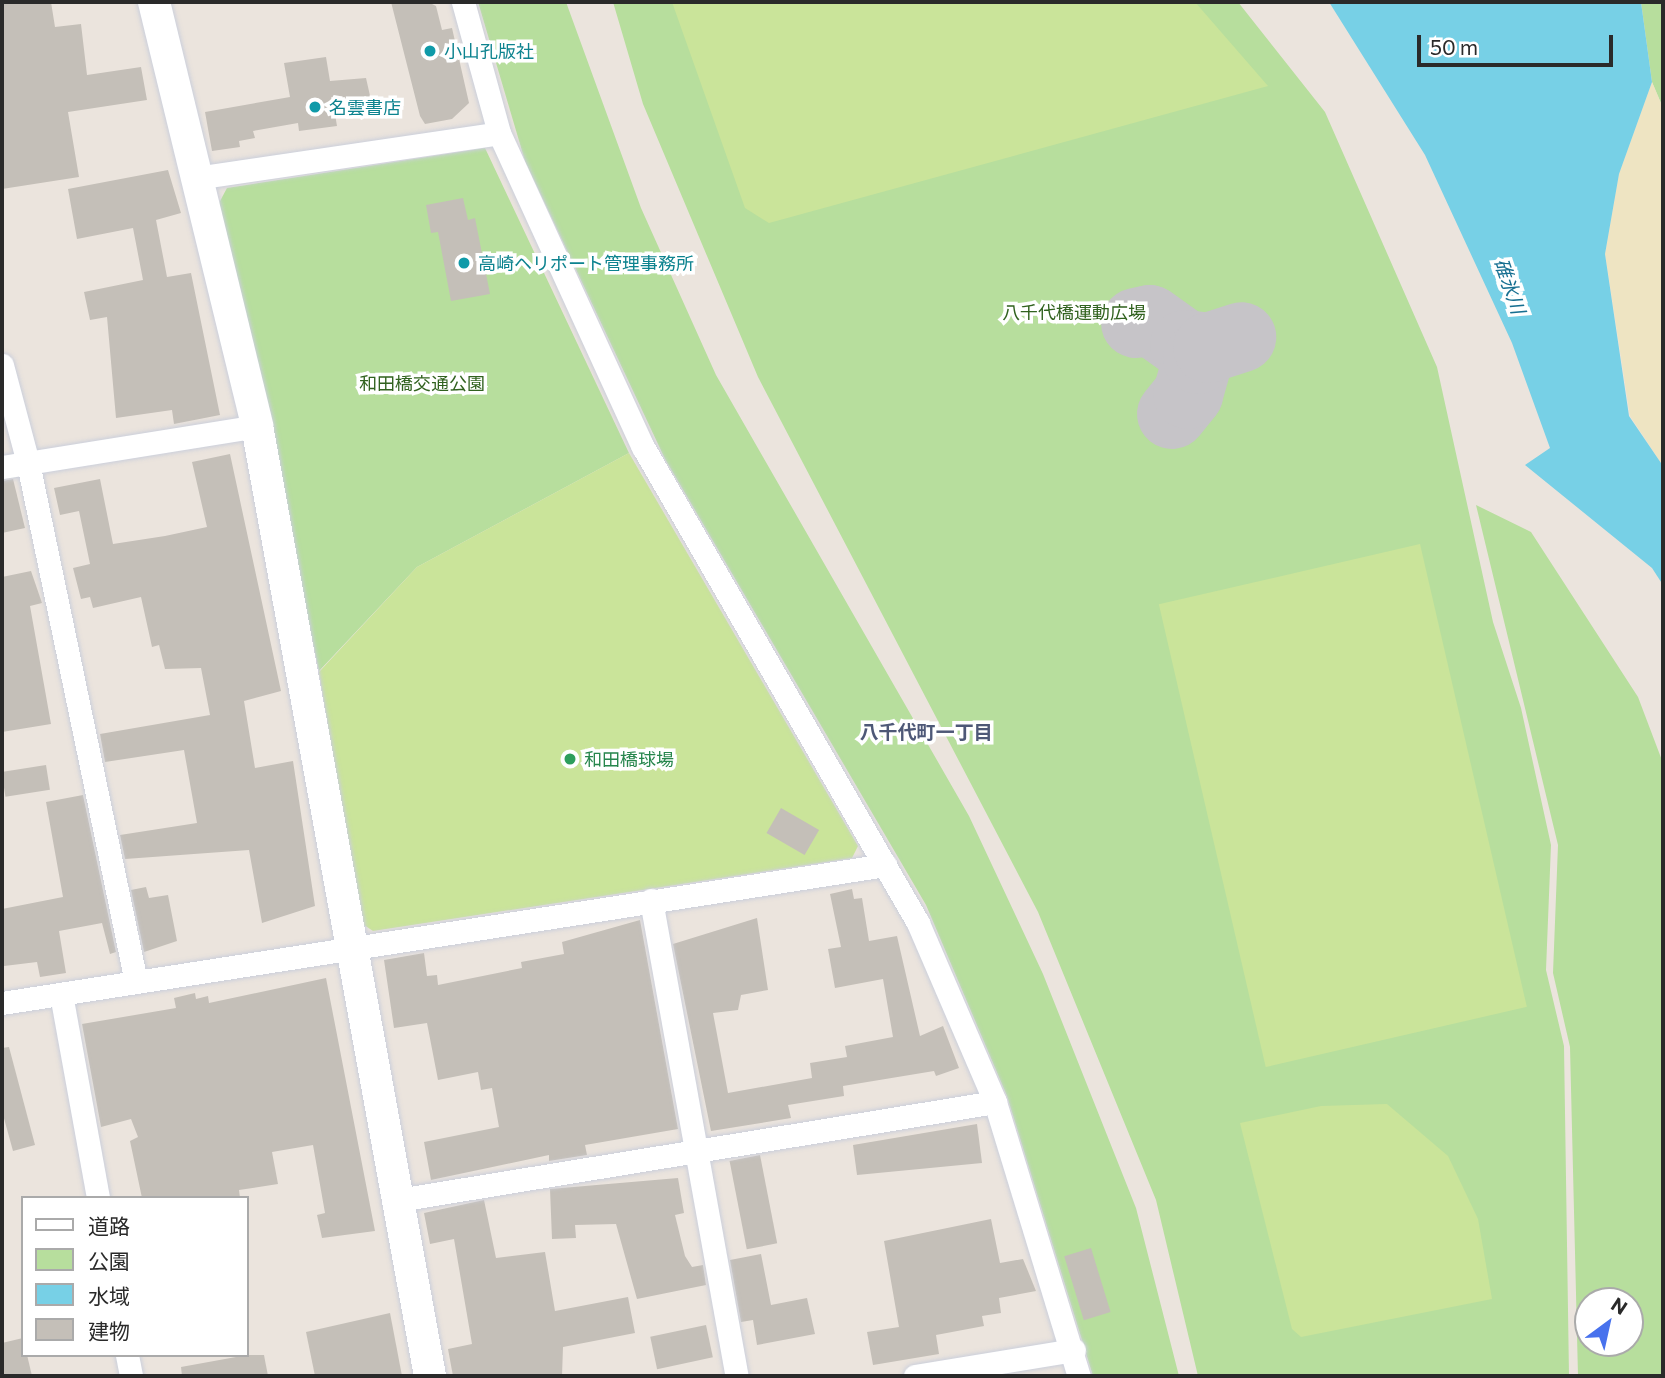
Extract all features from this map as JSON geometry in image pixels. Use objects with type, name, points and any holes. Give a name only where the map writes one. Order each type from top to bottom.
[{"type":"street","points":[[153,2],[257,426],[430,1376]]},
{"type":"street","points":[[463,2],[499,133],[643,447],[918,923],[995,1102],[1074,1350],[1079,1376]]},
{"type":"street","points":[[196,178],[499,133]]},
{"type":"street","points":[[2,366],[28,463],[136,982]]},
{"type":"street","points":[[2,467],[257,426]]},
{"type":"street","points":[[2,1003],[885,865]]},
{"type":"street","points":[[651,900],[737,1376]]},
{"type":"street","points":[[61,994],[98,1196]]},
{"type":"street","points":[[398,1200],[995,1102]]},
{"type":"street","points":[[915,1376],[1074,1350]]},
{"type":"street","points":[[127,1357],[131,1376]]},
{"type":"green space","points":[[478,2],[566,2],[641,208],[716,375],[969,816],[1043,974],[1136,1208],[1179,1376],[1093,1376],[1007,1096],[926,905],[665,459],[525,161]]},
{"type":"green space","name":"八千代橋運動広場","points":[[613,2],[1238,2],[1325,112],[1437,367],[1493,622],[1521,708],[1551,845],[1546,970],[1564,1046],[1569,1376],[1198,1376],[1156,1200],[1038,912],[758,377],[643,104]]},
{"type":"green space","points":[[672,2],[1195,2],[1268,86],[769,223],[745,208]]},
{"type":"green space","points":[[1641,2],[1663,2],[1663,108],[1652,82]]},
{"type":"green space","name":"和田橋交通公園","points":[[485,148],[629,453],[417,567],[319,671],[219,203],[227,188]]},
{"type":"green space","name":"和田橋球場","points":[[629,453],[858,846],[852,858],[373,931],[361,923],[319,672],[417,567]]},
{"type":"green space","points":[[1476,505],[1531,532],[1638,697],[1663,763],[1663,1376],[1578,1376],[1578,1357],[1644,1357],[1644,1287],[1576,1287],[1570,1047],[1553,973],[1558,845]]},
{"type":"green space","points":[[1420,544],[1527,1007],[1266,1067],[1159,604]]},
{"type":"green space","points":[[1387,1104],[1448,1156],[1478,1219],[1492,1299],[1301,1337],[1292,1329],[1240,1123],[1321,1106]]},
{"type":"sand","points":[[1652,82],[1663,108],[1663,466],[1630,416],[1605,254],[1619,174]]},
{"type":"water","name":"碓氷川","points":[[1329,2],[1641,2],[1652,82],[1619,174],[1605,254],[1629,416],[1663,466],[1663,585],[1652,568],[1525,465],[1550,448],[1512,343],[1425,155]]},
{"type":"building","points":[[2,2],[51,2],[55,27],[81,24],[87,75],[141,67],[147,100],[68,112],[79,177],[2,189]]},
{"type":"building","points":[[391,2],[428,2],[436,6],[442,30],[452,28],[469,103],[452,119],[425,124],[420,116]]},
{"type":"building","points":[[326,57],[330,81],[366,78],[373,109],[335,114],[337,126],[299,131],[298,123],[253,131],[255,138],[239,141],[240,147],[212,151],[205,112],[290,97],[284,63]]},
{"type":"building","points":[[168,170],[181,213],[156,220],[167,277],[191,273],[220,415],[174,424],[172,410],[116,418],[107,317],[90,320],[84,292],[143,280],[133,228],[77,239],[68,189]]},
{"type":"building","name":"高崎ヘリポート管理事務所","points":[[463,198],[468,220],[475,218],[490,294],[451,301],[438,232],[431,233],[426,205]]},
{"type":"building","points":[[230,454],[281,691],[244,701],[255,768],[293,761],[315,906],[262,923],[249,850],[125,859],[120,835],[197,823],[184,750],[105,762],[100,734],[210,715],[201,668],[165,669],[159,645],[152,647],[141,597],[93,608],[90,597],[81,599],[73,568],[90,564],[79,511],[60,515],[54,488],[100,479],[113,544],[165,536],[207,527],[192,462]]},
{"type":"building","points":[[13,479],[25,528],[2,533],[2,481]]},
{"type":"building","points":[[31,571],[42,603],[30,606],[51,724],[2,732],[2,577]]},
{"type":"building","points":[[46,765],[50,790],[5,797],[2,772]]},
{"type":"building","points":[[83,795],[116,952],[110,954],[102,923],[59,931],[66,973],[40,977],[37,962],[4,966],[2,909],[63,897],[46,802]]},
{"type":"building","points":[[781,808],[819,830],[805,855],[766,833]]},
{"type":"building","points":[[146,887],[149,898],[168,895],[177,941],[144,952],[131,890]]},
{"type":"building","points":[[852,889],[854,899],[862,898],[869,941],[897,936],[920,1036],[943,1026],[959,1068],[936,1076],[934,1071],[843,1086],[844,1096],[788,1105],[791,1118],[711,1131],[673,944],[757,918],[768,990],[741,995],[738,1010],[713,1013],[728,1093],[812,1078],[810,1063],[847,1057],[845,1046],[893,1037],[883,979],[835,988],[828,949],[841,947],[830,894]]},
{"type":"building","points":[[640,920],[678,1129],[585,1145],[587,1155],[549,1161],[549,1155],[431,1180],[424,1142],[499,1127],[492,1088],[481,1090],[478,1072],[438,1080],[427,1023],[394,1028],[384,960],[424,953],[427,976],[437,975],[438,985],[522,968],[521,962],[564,954],[562,942]]},
{"type":"building","points":[[326,978],[375,1231],[322,1238],[317,1215],[325,1213],[313,1145],[272,1152],[278,1184],[239,1190],[240,1196],[142,1196],[130,1141],[138,1137],[131,1119],[101,1127],[82,1024],[176,1008],[174,998],[195,993],[196,999],[208,996],[209,1003]]},
{"type":"building","points":[[9,1047],[35,1145],[13,1151],[2,1111],[2,1048]]},
{"type":"building","points":[[977,1124],[982,1163],[857,1175],[853,1145]]},
{"type":"building","points":[[760,1155],[777,1243],[747,1249],[730,1161]]},
{"type":"building","points":[[678,1178],[684,1213],[675,1215],[685,1256],[692,1267],[703,1265],[706,1285],[637,1299],[616,1224],[575,1225],[576,1238],[552,1239],[550,1189]]},
{"type":"building","points":[[484,1200],[496,1258],[545,1252],[555,1311],[628,1297],[635,1333],[563,1347],[562,1376],[453,1376],[448,1349],[472,1344],[454,1239],[430,1244],[424,1213]]},
{"type":"building","points":[[991,1219],[1000,1263],[1023,1259],[1036,1291],[999,1298],[1001,1313],[982,1316],[984,1326],[936,1335],[939,1354],[873,1365],[867,1332],[899,1327],[884,1241]]},
{"type":"building","points":[[1091,1248],[1111,1312],[1084,1320],[1064,1256]]},
{"type":"building","points":[[761,1254],[771,1305],[807,1298],[815,1334],[757,1345],[753,1320],[741,1322],[730,1260]]},
{"type":"building","points":[[390,1313],[402,1376],[315,1376],[306,1332]]},
{"type":"building","points":[[706,1325],[713,1357],[657,1369],[650,1337]]},
{"type":"building","points":[[21,1338],[21,1357],[28,1357],[32,1376],[2,1376],[2,1343]]},
{"type":"building","points":[[248,1355],[264,1355],[268,1376],[182,1376],[181,1367]]},
{"type":"taxiway","points":[[1136,323],[1150,320],[1185,345],[1208,348]]},
{"type":"taxiway","points":[[1172,414],[1188,394],[1198,359],[1208,348],[1241,337]]},
{"type":"place","name":"小山孔版社","points":[[430,51]]},
{"type":"place","name":"名雲書店","points":[[315,107]]},
{"type":"place","name":"高崎ヘリポート管理事務所","points":[[464,263]]},
{"type":"place","name":"和田橋球場","points":[[570,759]]},
{"type":"district","name":"八千代町一丁目","points":[[926,732]]}]
